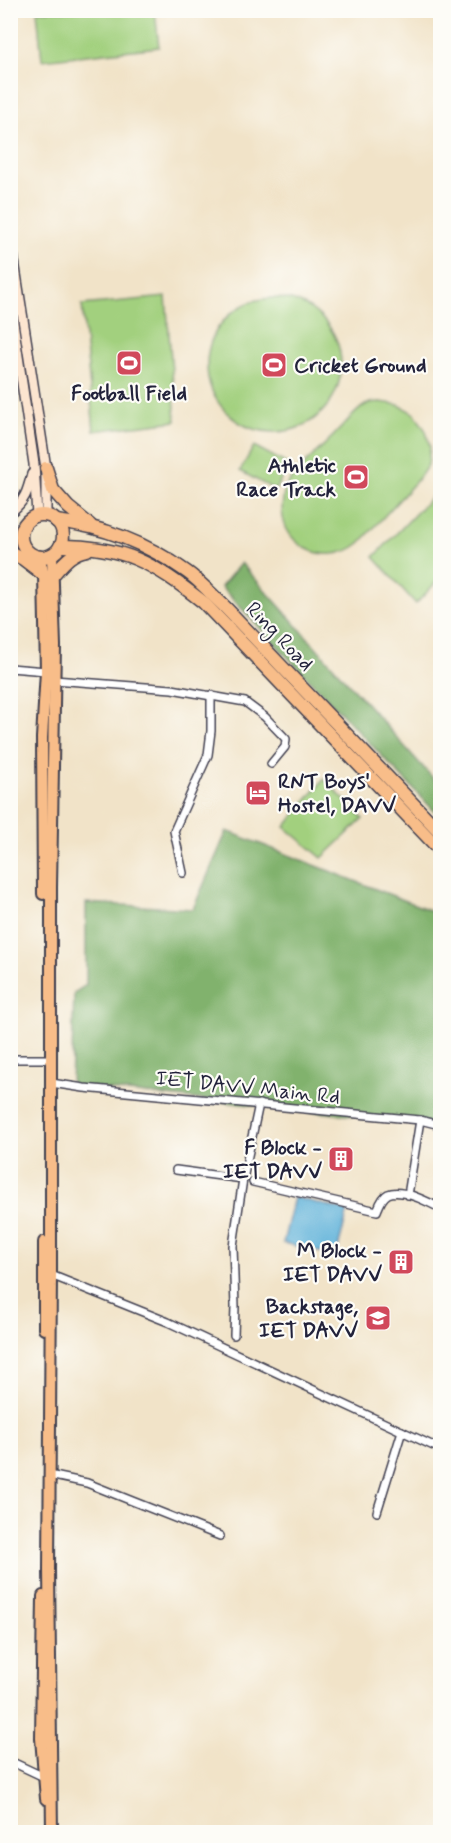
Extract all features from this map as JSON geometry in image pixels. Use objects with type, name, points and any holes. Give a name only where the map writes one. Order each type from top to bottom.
[{"type":"highway","points":[[40,466],[53,490],[68,507],[94,528]]},
{"type":"highway","points":[[47,517],[63,533],[56,550],[39,556],[32,554],[26,548],[17,528],[29,520],[47,517]]},
{"type":"highway","name":"Ring Road","points":[[47,517],[121,536],[148,547],[188,572],[225,607],[441,832]]},
{"type":"highway","name":"Ring Road","points":[[56,550],[85,546],[107,549],[135,557],[170,576],[203,602],[441,850]]},
{"type":"highway","points":[[10,547],[26,548]]},
{"type":"highway","points":[[10,552],[48,575],[71,555],[88,549],[123,556],[170,576]]},
{"type":"main road","points":[[10,235],[19,327],[47,517]]},
{"type":"main road","points":[[10,303],[19,327]]},
{"type":"main road","points":[[10,512],[27,494],[40,466]]},
{"type":"main road","points":[[49,1076],[45,1059],[42,738],[48,575],[56,550]]},
{"type":"main road","points":[[39,556],[48,575],[55,646],[41,1738],[52,1833]]},
{"type":"main road","points":[[47,1274],[50,1475],[46,1770],[48,1833]]},
{"type":"street","points":[[10,668],[46,671]]},
{"type":"street","points":[[54,680],[172,689],[245,702],[265,717],[286,739],[285,747],[271,764]]},
{"type":"street","points":[[183,873],[174,831],[208,755],[211,695]]},
{"type":"street","points":[[10,1059],[45,1059]]},
{"type":"street","name":"IET DAVV Main Rd","points":[[49,1076],[84,1088],[420,1120],[441,1125]]},
{"type":"street","points":[[234,1335],[236,1307],[233,1246],[243,1179],[259,1104]]},
{"type":"street","points":[[408,1196],[420,1120]]},
{"type":"street","points":[[176,1170],[243,1179]]},
{"type":"street","points":[[253,1182],[376,1211],[383,1198],[389,1194],[423,1198],[441,1208]]},
{"type":"street","points":[[47,1274],[168,1322],[441,1449]]},
{"type":"street","points":[[377,1512],[402,1431]]},
{"type":"street","points":[[50,1475],[87,1483],[220,1536]]},
{"type":"street","points":[[10,1761],[46,1770]]},
{"type":"green space","points":[[37,11],[155,11],[159,47],[42,60]]},
{"type":"green space","name":"Football Field","points":[[166,297],[176,421],[94,431],[82,305]]},
{"type":"green space","name":"Cricket Ground","points":[[274,298],[300,303],[322,317],[336,339],[341,365],[336,391],[322,413],[300,427],[274,432],[248,427],[226,413],[212,391],[207,365],[212,339],[226,317],[248,303]]},
{"type":"green space","name":"Athletic Race Track","points":[[369,403],[399,405],[415,414],[426,431],[430,447],[428,465],[360,543],[347,551],[333,554],[319,553],[306,548],[287,530],[283,516],[283,497],[289,481],[362,407]]},
{"type":"green space","points":[[254,446],[289,465],[275,490],[240,471]]},
{"type":"green space","points":[[440,488],[440,578],[416,604],[374,557]]},
{"type":"green space","points":[[241,563],[440,786],[440,817],[221,587]]},
{"type":"green space","points":[[324,779],[363,819],[322,858],[285,827]]},
{"type":"green space","points":[[227,831],[440,916],[440,1125],[71,1086],[74,993],[86,985],[86,903],[193,909]]},
{"type":"water","points":[[294,1197],[348,1211],[336,1256],[283,1243]]},
{"type":"place","name":"Football Field","points":[[129,363]]},
{"type":"place","name":"Cricket Ground","points":[[274,365]]},
{"type":"place","name":"Athletic Race Track","points":[[356,477]]},
{"type":"place","name":"RNT Boys' Hostel, DAVV","points":[[258,793]]},
{"type":"place","name":"F Block - IET DAVV","points":[[341,1159]]},
{"type":"place","name":"M Block - IET DAVV","points":[[401,1262]]},
{"type":"place","name":"Backstage, IET DAVV","points":[[378,1318]]}]
